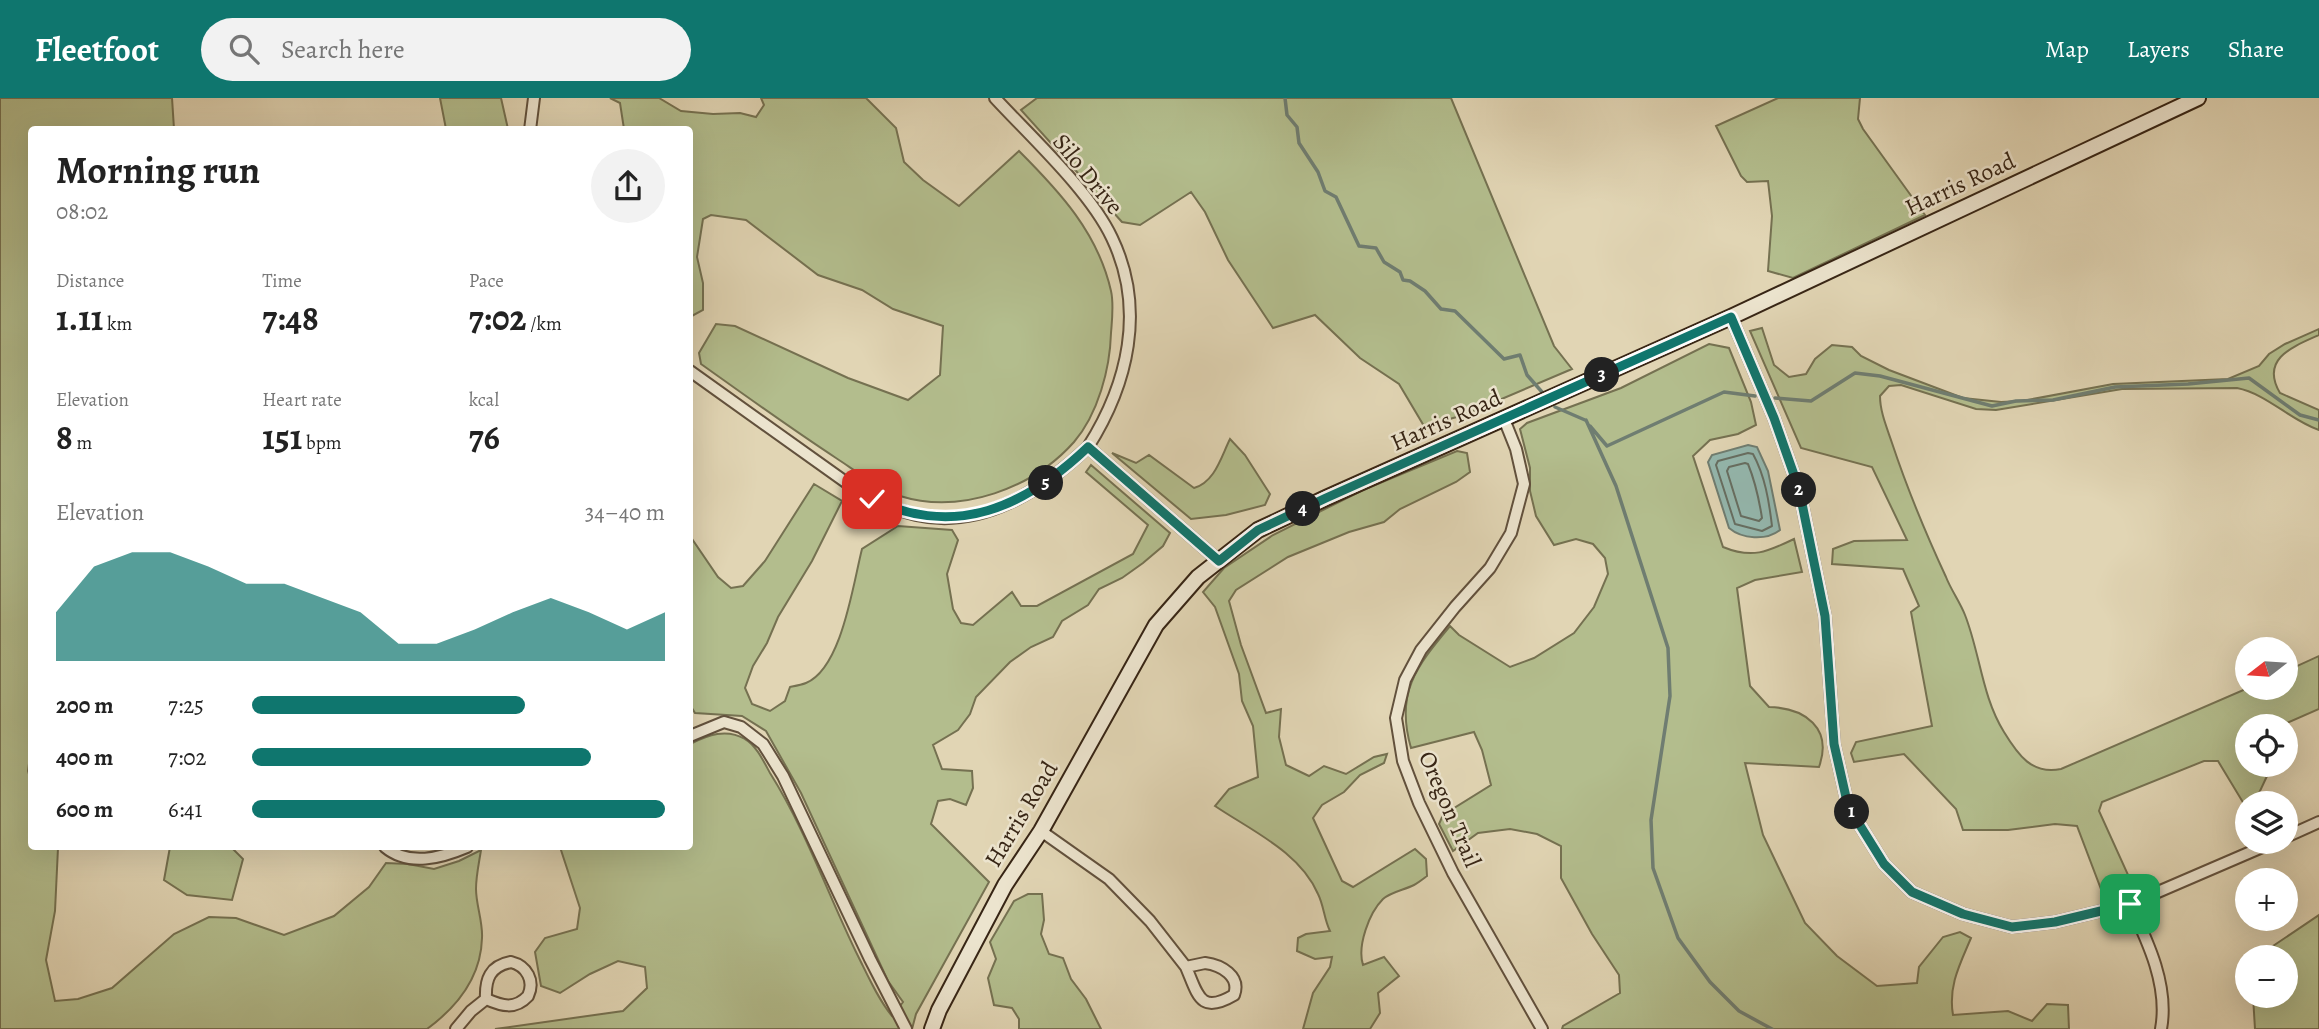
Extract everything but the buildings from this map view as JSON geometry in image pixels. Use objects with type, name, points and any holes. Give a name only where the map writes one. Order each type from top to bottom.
[{"type":"street","points":[[530,126],[534,98]]},
{"type":"street","name":"Silo Drive","points":[[693,372],[861,493],[918,515],[964,517],[1002,506],[1021,498],[1055,476],[1088,447],[1113,404],[1128,349],[1130,302],[1120,258],[1099,216],[1072,182],[995,98]]},
{"type":"street","name":"Harris Road","points":[[932,1029],[939,1010],[1004,885],[1041,831],[1156,625],[1198,577],[1258,530],[1731,317],[2198,98]]},
{"type":"street","points":[[1731,317],[1774,418],[1799,489],[1825,616],[1834,744],[1848,806],[1884,864],[1912,892],[1963,914],[2012,927],[2055,922],[2130,904],[2246,854]]},
{"type":"street","name":"Oregon Trail","points":[[1504,419],[1516,449],[1524,484],[1511,533],[1490,568],[1422,650],[1405,680],[1396,718],[1404,761],[1419,803],[1453,873],[1539,1028]]},
{"type":"street","points":[[1088,447],[1219,561]]},
{"type":"street","points":[[693,735],[724,722],[741,727],[763,744],[789,788],[906,1029]]},
{"type":"street","points":[[2298,832],[2319,822]]},
{"type":"street","points":[[1041,831],[1110,879],[1150,921],[1186,967],[1203,1001],[1211,1005],[1234,995],[1236,985],[1225,969],[1205,963],[1186,967]]},
{"type":"street","points":[[391,850],[400,856],[422,859],[437,858],[459,850]]},
{"type":"street","points":[[2130,904],[2156,967],[2164,1013],[2161,1029]]},
{"type":"street","points":[[456,1029],[471,1011],[486,999],[488,978],[495,968],[511,962],[526,971],[531,990],[523,1002],[506,1006],[486,999]]},
{"type":"green space","points":[[0,98],[172,98],[174,126],[28,126],[28,850],[58,850],[55,911],[46,960],[55,1001],[78,999],[112,988],[174,934],[209,917],[236,918],[284,935],[334,916],[369,887],[386,863],[434,869],[481,850],[476,889],[482,938],[481,952],[465,990],[448,1011],[427,1029],[0,1029]]},
{"type":"green space","points":[[440,98],[501,98],[507,126],[445,126]]},
{"type":"green space","points":[[610,98],[659,98],[681,111],[740,113],[756,117],[764,105],[761,98],[866,98],[896,128],[904,162],[923,180],[959,206],[1019,151],[1076,215],[1097,250],[1111,291],[1110,347],[1105,376],[1090,418],[1074,442],[1038,473],[995,493],[947,502],[923,501],[900,496],[875,484],[701,364],[699,353],[716,324],[735,326],[848,378],[908,400],[940,375],[943,326],[893,309],[862,290],[818,275],[746,220],[711,215],[703,219],[697,257],[703,283],[703,310],[693,315],[693,126],[624,126],[620,103]]},
{"type":"green space","points":[[1037,98],[1451,98],[1554,346],[1572,369],[1464,415],[1424,426],[1399,384],[1360,358],[1315,315],[1273,328],[1228,260],[1205,212],[1191,192],[1140,225],[1122,222],[1021,110]]},
{"type":"green space","points":[[1778,98],[1860,98],[1858,119],[1863,129],[1925,215],[1793,278],[1768,271],[1772,216],[1768,181],[1747,182],[1741,176],[1716,126]]},
{"type":"green space","points":[[1762,328],[1774,365],[1789,377],[1806,374],[1815,359],[1832,345],[1852,347],[1861,356],[1889,370],[1963,398],[2001,402],[2022,401],[2113,384],[2228,379],[2259,366],[2269,354],[2285,344],[2319,329],[2319,335],[2282,356],[2274,371],[2280,393],[2319,410],[2319,430],[2258,396],[2237,388],[2122,389],[1996,410],[1976,409],[1901,385],[1889,386],[1880,396],[1884,420],[1910,494],[1965,615],[1991,704],[2004,732],[2021,755],[2042,769],[2061,769],[2235,694],[2235,700],[2298,700],[2298,666],[2319,656],[2319,709],[2298,718],[2298,714],[2235,714],[2235,777],[2267,777],[2260,791],[2236,791],[2218,761],[2204,761],[2102,802],[2099,811],[2134,888],[2104,897],[2077,826],[2055,824],[2008,830],[1963,830],[1956,809],[1904,754],[1854,762],[1851,753],[1856,742],[1932,726],[1911,612],[1919,606],[1903,569],[1832,564],[1833,549],[1854,541],[1907,540],[1872,467],[1801,448],[1750,331]]},
{"type":"green space","points":[[1709,344],[1729,348],[1751,402],[1756,425],[1738,434],[1710,440],[1693,456],[1723,547],[1751,553],[1794,539],[1802,572],[1755,580],[1737,588],[1750,686],[1769,707],[1794,711],[1804,716],[1819,731],[1822,741],[1819,767],[1745,763],[1763,835],[1805,923],[1837,956],[1877,986],[1917,983],[1919,967],[1943,937],[1960,932],[1971,938],[1954,985],[1953,1015],[2008,1011],[2032,1021],[2047,1004],[2068,1005],[2069,1029],[1562,1029],[1620,993],[1619,975],[1592,934],[1561,878],[1561,846],[1537,834],[1510,829],[1478,833],[1453,851],[1439,824],[1443,815],[1491,785],[1482,750],[1474,732],[1411,748],[1407,729],[1407,696],[1418,668],[1450,626],[1459,635],[1510,667],[1534,658],[1574,633],[1594,607],[1608,574],[1605,558],[1593,544],[1576,539],[1554,545],[1536,516],[1530,491],[1530,468],[1520,429],[1527,423],[1621,388]]},
{"type":"green space","points":[[1230,439],[1245,455],[1270,494],[1265,505],[1226,515],[1191,519],[1112,453],[1136,463],[1149,455],[1194,488],[1212,475]]},
{"type":"green space","points":[[1457,451],[1467,453],[1470,472],[1456,482],[1400,509],[1384,522],[1349,532],[1288,557],[1236,590],[1229,601],[1241,645],[1266,713],[1281,709],[1279,737],[1286,765],[1309,776],[1324,766],[1346,774],[1374,757],[1387,754],[1384,763],[1360,775],[1344,792],[1322,805],[1313,818],[1342,881],[1353,887],[1415,849],[1426,859],[1427,876],[1383,899],[1373,913],[1363,939],[1363,965],[1384,957],[1399,976],[1378,993],[1380,1013],[1370,1029],[1303,1029],[1313,993],[1330,967],[1332,957],[1315,959],[1297,951],[1298,938],[1306,934],[1330,931],[1318,894],[1300,866],[1274,844],[1215,806],[1229,789],[1258,777],[1253,726],[1242,701],[1239,674],[1215,607],[1203,592],[1224,568],[1273,535],[1363,490]]},
{"type":"green space","points":[[1091,465],[1170,533],[1163,546],[1143,563],[1122,578],[1099,589],[1088,605],[1062,621],[1053,637],[1031,647],[1010,662],[976,697],[970,714],[958,730],[933,745],[942,769],[972,771],[973,788],[966,805],[950,799],[938,801],[931,824],[989,882],[916,1014],[912,1029],[495,1029],[623,1011],[647,988],[645,967],[618,961],[590,974],[560,993],[541,986],[535,952],[545,938],[577,929],[580,908],[561,850],[693,850],[693,743],[724,733],[745,739],[753,745],[762,759],[795,817],[869,979],[892,1016],[903,1002],[888,981],[801,793],[766,731],[742,716],[695,713],[693,710],[693,540],[718,577],[731,588],[743,586],[765,561],[814,484],[842,501],[812,561],[778,617],[745,688],[752,704],[770,711],[785,701],[790,687],[806,683],[829,661],[844,624],[862,549],[898,526],[952,530],[958,540],[947,574],[953,609],[961,623],[973,625],[1012,592],[1021,606],[1037,606],[1133,554],[1148,525],[1086,472]]},
{"type":"green space","points":[[169,850],[234,850],[243,859],[232,900],[187,895],[164,880]]},
{"type":"green space","points":[[1028,894],[1042,894],[1044,920],[1041,934],[1049,954],[1063,958],[1071,979],[1086,999],[1101,1029],[1019,1029],[1019,1019],[1012,1008],[994,1005],[988,978],[996,959],[990,942],[1014,901]]},
{"type":"green space","points":[[2319,915],[2319,1029],[2255,1029],[2254,1008],[2298,1008],[2298,945],[2274,945]]},
{"type":"water","points":[[1748,445],[1757,447],[1768,471],[1780,530],[1768,536],[1747,536],[1729,528],[1708,462],[1712,455]]},
{"type":"waterway","points":[[1285,98],[1287,115],[1297,127],[1299,143],[1318,172],[1325,191],[1336,197],[1359,246],[1376,248],[1384,262],[1400,272],[1403,280],[1410,281],[1425,291],[1441,309],[1455,311],[1504,359],[1520,355],[1527,375],[1542,392]]},
{"type":"waterway","points":[[1775,398],[1811,401],[1855,373],[1880,376],[1992,406],[2016,401],[2053,400],[2115,387],[2249,378],[2300,415],[2319,420]]},
{"type":"waterway","points":[[1590,426],[1607,446],[1724,392],[1755,396]]},
{"type":"waterway","points":[[1555,407],[1585,420]]},
{"type":"waterway","points":[[1586,420],[1616,486],[1668,648],[1670,696],[1651,820],[1653,868],[1678,938],[1710,982],[1739,1011],[1772,1029]]},
{"type":"route","points":[[872,499],[918,515],[964,517],[981,513],[1021,498],[1040,487],[1088,447],[1219,561],[1258,530],[1731,317],[1774,418],[1799,489],[1825,616],[1834,744],[1848,806],[1884,864],[1912,892],[1963,914],[2012,927],[2055,922],[2130,904]]}]
